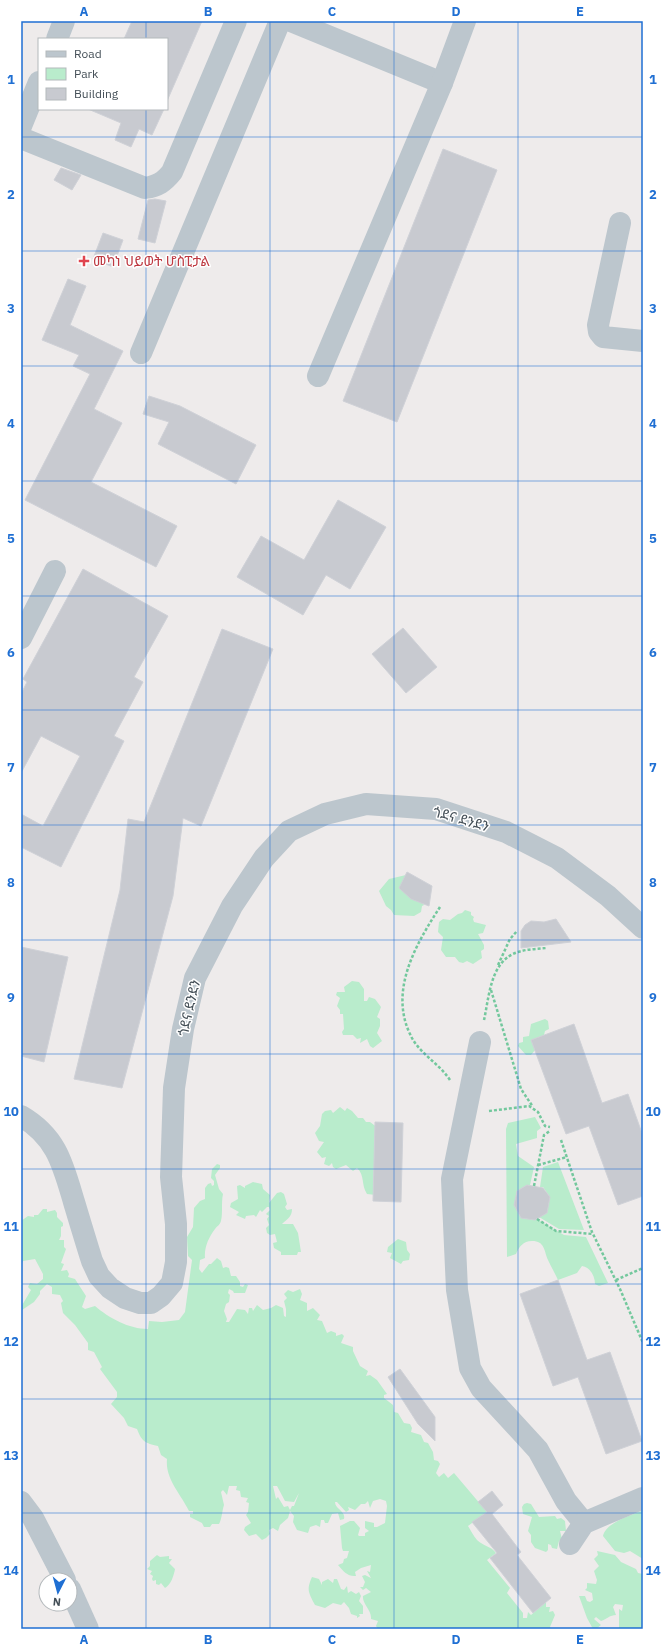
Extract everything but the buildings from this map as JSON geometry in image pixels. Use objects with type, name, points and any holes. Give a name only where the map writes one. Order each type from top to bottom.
[{"type":"street","points":[[57,38],[64,21]]},
{"type":"street","points":[[21,138],[145,188],[165,182],[172,172],[236,21]]},
{"type":"street","points":[[141,353],[280,21]]},
{"type":"street","points":[[292,21],[442,83]]},
{"type":"street","points":[[318,376],[442,83],[465,21]]},
{"type":"street","points":[[21,126],[38,84]]},
{"type":"street","points":[[620,223],[598,325],[603,337],[643,342]]},
{"type":"street","points":[[21,638],[55,571]]},
{"type":"street","name":"ጎደና ደንደን","points":[[21,1116],[32,1122],[49,1140],[63,1164],[92,1262],[98,1276],[125,1298],[140,1303],[151,1303],[161,1296],[172,1283],[176,1262],[176,1224],[171,1177],[174,1088],[183,1029],[195,978],[232,906],[264,858],[289,830],[325,814],[366,804],[436,810],[506,832],[557,858],[608,896],[643,928]]},
{"type":"street","points":[[480,1042],[452,1179],[457,1290],[470,1368],[481,1388],[538,1450],[566,1501],[584,1523]]},
{"type":"street","points":[[570,1544],[584,1523],[643,1498]]},
{"type":"street","points":[[21,1502],[33,1518],[62,1572]]},
{"type":"street","points":[[78,1607],[88,1629]]},
{"type":"path","points":[[440,907],[421,936],[405,976],[401,1002],[410,1034],[420,1050],[451,1083]]},
{"type":"path","points":[[480,1042],[497,969],[510,939],[517,931]]},
{"type":"path","points":[[497,969],[502,962],[513,954],[546,948]]},
{"type":"path","points":[[491,990],[521,1089],[538,1112],[543,1124],[550,1127]]},
{"type":"path","points":[[465,1115],[522,1106],[534,1108]]},
{"type":"path","points":[[534,1186],[544,1135],[550,1131]]},
{"type":"path","points":[[561,1140],[593,1234],[616,1280],[643,1343]]},
{"type":"path","points":[[538,1165],[567,1157]]},
{"type":"path","points":[[537,1219],[556,1231],[593,1234]]},
{"type":"path","points":[[616,1280],[643,1268]]},
{"type":"green space","points":[[406,875],[424,905],[422,906],[421,912],[414,916],[394,915],[386,906],[379,891],[389,879]]},
{"type":"green space","points":[[465,910],[471,912],[471,915],[474,917],[474,922],[486,925],[483,933],[478,934],[484,945],[484,949],[481,951],[482,958],[473,964],[467,961],[463,963],[459,962],[455,957],[446,957],[441,950],[443,937],[438,932],[439,922],[443,919],[450,920]]},
{"type":"green space","points":[[352,981],[359,982],[364,989],[364,1001],[367,1001],[369,997],[375,999],[381,1007],[377,1017],[380,1019],[380,1026],[377,1033],[382,1041],[373,1048],[370,1046],[367,1039],[360,1043],[361,1038],[357,1039],[353,1035],[343,1035],[342,1032],[344,1029],[343,1014],[340,1014],[340,1010],[337,1006],[340,998],[336,995],[337,992],[345,992],[344,987]]},
{"type":"green space","points":[[545,1019],[548,1021],[549,1029],[545,1031],[544,1035],[531,1040],[535,1050],[531,1055],[526,1055],[518,1046],[519,1043],[523,1042],[523,1037],[529,1036],[531,1024]]},
{"type":"green space","points":[[340,1107],[345,1111],[347,1108],[358,1118],[363,1118],[366,1122],[370,1122],[378,1128],[374,1173],[374,1190],[376,1195],[367,1194],[361,1174],[357,1168],[353,1171],[346,1165],[336,1169],[333,1167],[332,1163],[329,1166],[324,1164],[326,1157],[322,1158],[317,1152],[324,1142],[319,1141],[315,1133],[320,1126],[322,1114],[325,1111],[331,1110],[333,1113]]},
{"type":"green space","points":[[535,1117],[541,1128],[537,1131],[537,1138],[516,1144],[518,1156],[534,1167],[530,1185],[527,1185],[517,1191],[514,1205],[521,1218],[537,1219],[564,1235],[586,1237],[608,1283],[599,1286],[595,1284],[592,1272],[582,1266],[577,1273],[558,1280],[542,1245],[536,1241],[524,1243],[516,1254],[507,1257],[506,1129],[508,1123]]},
{"type":"green space","points":[[558,1162],[584,1230],[559,1229],[539,1217],[547,1213],[550,1197],[543,1187],[540,1187],[543,1167]]},
{"type":"green space","points":[[217,1164],[220,1165],[220,1168],[215,1175],[219,1189],[223,1194],[222,1217],[220,1224],[209,1239],[205,1250],[205,1258],[200,1260],[199,1269],[202,1273],[209,1264],[217,1258],[221,1261],[223,1268],[229,1268],[231,1276],[236,1276],[240,1282],[240,1286],[243,1287],[245,1284],[248,1285],[245,1293],[234,1293],[229,1289],[229,1302],[226,1304],[224,1311],[227,1319],[226,1322],[229,1322],[237,1309],[245,1310],[248,1314],[249,1308],[252,1308],[253,1311],[257,1305],[263,1310],[276,1305],[283,1308],[284,1316],[286,1317],[284,1301],[287,1298],[284,1294],[288,1290],[293,1292],[300,1289],[302,1294],[300,1300],[307,1303],[307,1311],[313,1308],[320,1315],[317,1320],[322,1321],[327,1333],[331,1331],[336,1333],[336,1336],[342,1334],[344,1336],[341,1343],[353,1347],[353,1351],[360,1366],[368,1371],[366,1376],[370,1375],[377,1380],[387,1394],[384,1395],[384,1398],[393,1405],[394,1412],[398,1413],[404,1423],[410,1424],[412,1428],[411,1432],[421,1435],[424,1442],[428,1443],[433,1452],[434,1460],[438,1461],[440,1464],[436,1473],[439,1477],[444,1473],[448,1478],[454,1473],[487,1512],[468,1526],[477,1540],[496,1553],[487,1560],[510,1588],[507,1593],[523,1613],[523,1618],[527,1618],[528,1612],[531,1615],[546,1602],[546,1607],[550,1607],[549,1612],[553,1611],[555,1615],[550,1627],[551,1629],[378,1629],[376,1626],[378,1621],[371,1619],[370,1613],[363,1599],[363,1596],[371,1592],[366,1588],[363,1590],[360,1587],[363,1587],[365,1582],[362,1576],[365,1575],[371,1578],[367,1571],[370,1572],[371,1565],[361,1568],[355,1572],[356,1576],[351,1576],[338,1565],[343,1563],[344,1559],[347,1558],[349,1551],[343,1551],[340,1526],[350,1521],[354,1521],[360,1528],[358,1535],[365,1536],[365,1533],[369,1531],[365,1528],[365,1521],[374,1523],[374,1527],[385,1523],[387,1506],[386,1501],[380,1499],[373,1501],[370,1508],[368,1501],[365,1504],[361,1504],[355,1510],[348,1507],[349,1510],[346,1512],[337,1502],[335,1502],[343,1514],[344,1519],[340,1520],[338,1513],[332,1514],[328,1523],[321,1520],[320,1527],[316,1525],[310,1527],[308,1533],[297,1530],[293,1522],[294,1516],[290,1511],[288,1518],[280,1525],[278,1531],[273,1528],[269,1530],[270,1534],[262,1540],[256,1534],[249,1536],[244,1530],[245,1527],[251,1523],[246,1515],[248,1512],[249,1503],[246,1502],[248,1498],[241,1497],[240,1491],[236,1490],[237,1486],[229,1486],[227,1495],[223,1490],[221,1492],[224,1505],[219,1524],[212,1524],[210,1527],[204,1527],[202,1523],[190,1517],[190,1514],[193,1514],[193,1511],[189,1511],[174,1486],[168,1473],[167,1459],[161,1455],[158,1446],[144,1441],[137,1429],[128,1426],[124,1418],[111,1404],[117,1397],[117,1392],[100,1369],[102,1367],[94,1352],[88,1350],[88,1343],[75,1325],[63,1313],[61,1303],[63,1301],[60,1295],[52,1294],[52,1287],[47,1284],[40,1291],[40,1294],[34,1302],[22,1310],[21,1307],[31,1290],[28,1287],[30,1283],[37,1284],[43,1279],[43,1274],[35,1259],[23,1261],[21,1265],[21,1221],[28,1216],[34,1217],[34,1215],[38,1215],[43,1209],[47,1209],[47,1212],[55,1210],[57,1217],[63,1223],[59,1240],[64,1240],[64,1247],[66,1249],[61,1263],[64,1264],[61,1271],[67,1270],[69,1274],[68,1277],[75,1279],[86,1296],[82,1307],[85,1309],[95,1306],[120,1322],[141,1329],[148,1329],[149,1321],[162,1322],[179,1320],[185,1312],[192,1260],[188,1256],[187,1237],[193,1227],[194,1208],[200,1201],[205,1199],[205,1188],[208,1184],[211,1183],[212,1186],[214,1185],[214,1181],[211,1178],[212,1169]],"holes":[[[273,1486],[277,1486],[285,1501],[294,1502],[299,1493],[294,1506],[292,1506],[290,1510],[288,1506],[284,1507],[278,1497],[276,1499]]]},
{"type":"green space","points":[[253,1182],[262,1184],[263,1189],[270,1195],[269,1203],[277,1193],[281,1192],[284,1194],[287,1204],[285,1207],[287,1210],[292,1209],[292,1212],[282,1224],[293,1224],[298,1233],[301,1252],[298,1252],[297,1255],[281,1255],[281,1252],[274,1248],[273,1243],[277,1242],[275,1234],[270,1235],[267,1233],[266,1228],[269,1225],[267,1219],[269,1216],[266,1214],[270,1210],[269,1207],[262,1212],[260,1210],[256,1217],[254,1215],[246,1216],[245,1219],[236,1215],[239,1212],[230,1207],[231,1203],[238,1199],[237,1186],[240,1185],[245,1188],[245,1186]]},
{"type":"green space","points":[[398,1239],[406,1242],[407,1250],[410,1254],[409,1260],[403,1261],[401,1264],[390,1258],[392,1253],[387,1252],[388,1247]]},
{"type":"green space","points":[[527,1503],[531,1504],[539,1517],[555,1516],[557,1519],[561,1518],[565,1521],[566,1531],[560,1531],[562,1539],[559,1541],[557,1549],[552,1548],[551,1545],[548,1544],[548,1550],[546,1552],[535,1548],[531,1542],[531,1535],[528,1531],[532,1517],[523,1514],[522,1507]]},
{"type":"green space","points":[[643,1510],[643,1559],[630,1551],[624,1553],[615,1551],[603,1536],[605,1531],[614,1523]]},
{"type":"green space","points":[[597,1551],[615,1555],[621,1562],[636,1569],[638,1573],[643,1574],[643,1629],[619,1629],[619,1609],[622,1611],[623,1605],[615,1604],[613,1607],[616,1615],[601,1621],[596,1617],[594,1619],[601,1625],[596,1629],[593,1629],[587,1618],[579,1596],[585,1596],[587,1601],[590,1602],[593,1600],[592,1593],[585,1590],[587,1588],[587,1583],[596,1584],[597,1580],[594,1571],[599,1566],[594,1559],[598,1555]]},
{"type":"green space","points":[[157,1555],[160,1557],[169,1556],[169,1559],[172,1559],[169,1563],[175,1569],[171,1582],[165,1588],[161,1583],[159,1585],[156,1584],[156,1580],[153,1581],[153,1576],[150,1574],[152,1571],[147,1569],[150,1566],[150,1561]]},
{"type":"green space","points":[[312,1577],[319,1579],[322,1585],[322,1582],[328,1579],[333,1583],[334,1579],[337,1579],[341,1589],[344,1590],[347,1586],[348,1593],[351,1591],[356,1594],[359,1592],[361,1596],[359,1601],[363,1606],[363,1614],[359,1614],[360,1616],[357,1618],[357,1616],[351,1614],[349,1608],[344,1602],[341,1605],[333,1603],[325,1608],[315,1605],[309,1591],[309,1585]]},
{"type":"place","name":"መካነ ህይወት ሆስፒታል","points":[[84,261]]}]
